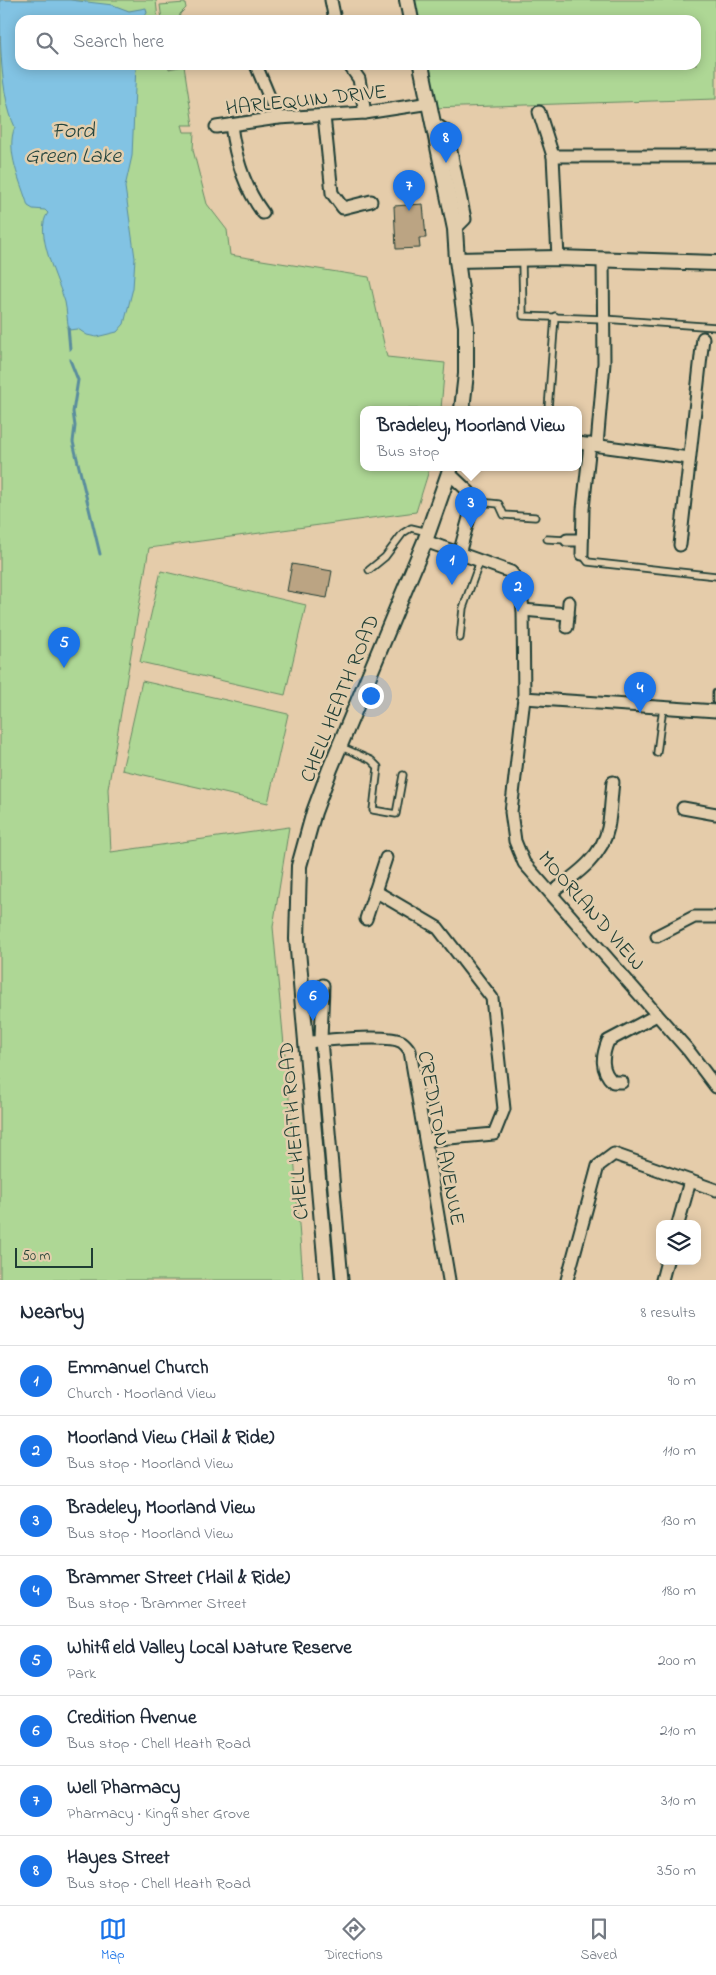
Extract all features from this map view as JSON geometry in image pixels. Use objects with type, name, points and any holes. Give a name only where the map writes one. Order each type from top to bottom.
[{"type":"street","points":[[331,0],[334,15]]},
{"type":"street","points":[[407,0],[410,15]]},
{"type":"street","points":[[258,70],[278,118]]},
{"type":"street","points":[[352,70],[358,79],[365,113]]},
{"type":"street","points":[[422,70],[456,229],[457,260],[466,326],[466,374],[462,406]]},
{"type":"street","name":"HARLEQUIN DRIVE","points":[[216,127],[278,118],[365,113],[430,103]]},
{"type":"street","points":[[539,112],[553,156],[558,258]]},
{"type":"street","points":[[324,116],[332,193],[343,208],[371,201]]},
{"type":"street","points":[[232,125],[235,152],[250,196],[263,213]]},
{"type":"street","points":[[553,156],[716,156]]},
{"type":"street","points":[[457,260],[558,258],[716,263]]},
{"type":"street","points":[[582,554],[583,509],[589,444],[604,363],[602,260]]},
{"type":"street","points":[[680,545],[704,338]]},
{"type":"street","points":[[589,444],[689,458]]},
{"type":"street","name":"CHELL HEATH ROAD","points":[[327,1280],[297,939],[299,866],[314,812],[339,746],[427,536],[450,471]]},
{"type":"street","points":[[451,471],[468,492],[472,507],[459,554]]},
{"type":"street","name":"MOORLAND VIEW","points":[[427,536],[459,554],[511,572],[520,583],[523,610],[524,698],[512,812],[515,841],[524,863],[688,1050],[716,1087]]},
{"type":"street","points":[[567,540],[582,540]]},
{"type":"street","points":[[567,627],[569,602]]},
{"type":"street","points":[[523,610],[568,614]]},
{"type":"street","points":[[524,698],[716,711]]},
{"type":"street","points":[[551,893],[580,871],[599,851],[608,829],[613,782]]},
{"type":"street","points":[[683,808],[716,814]]},
{"type":"street","points":[[366,919],[386,858]]},
{"type":"street","points":[[375,891],[438,928],[492,998],[504,1109],[494,1134],[427,1140]]},
{"type":"street","points":[[657,936],[694,917],[716,917]]},
{"type":"street","name":"CHELL HEATH ROAD","points":[[323,985],[321,1040],[342,1280]]},
{"type":"street","points":[[622,1082],[613,1082],[605,1074],[602,1056],[608,1041],[657,1015]]},
{"type":"street","name":"CREDITON AVENUE","points":[[305,1043],[321,1040],[391,1039],[402,1042],[410,1051],[427,1140],[449,1280]]},
{"type":"street","points":[[567,1280],[598,1166],[614,1154],[716,1190]]},
{"type":"street","points":[[679,1220],[690,1181]]},
{"type":"street","points":[[662,1280],[666,1265]]},
{"type":"lane","points":[[522,260],[523,316],[604,319],[716,328]]},
{"type":"lane","points":[[548,406],[555,316]]},
{"type":"lane","points":[[470,500],[499,504],[504,514],[535,517]]},
{"type":"lane","points":[[369,570],[385,558],[403,533],[411,528],[427,536]]},
{"type":"lane","points":[[548,539],[567,540]]},
{"type":"lane","points":[[582,554],[588,562],[716,576]]},
{"type":"lane","points":[[460,638],[463,608],[480,561]]},
{"type":"lane","points":[[716,693],[716,701]]},
{"type":"lane","points":[[657,753],[664,707]]},
{"type":"lane","points":[[339,746],[371,760],[378,767],[373,810],[396,814],[403,775]]},
{"type":"green space","points":[[0,0],[156,0],[158,15],[15,15],[15,70],[185,70],[193,125],[182,125],[184,132],[194,132],[193,150],[207,204],[227,230],[230,255],[369,277],[387,357],[445,363],[441,406],[360,406],[360,471],[429,471],[416,512],[149,548],[108,789],[111,852],[289,827],[273,927],[293,1141],[303,1280],[0,1280]]},
{"type":"green space","points":[[414,0],[716,0],[716,99],[431,108],[425,70],[701,70],[701,15],[416,15]]},
{"type":"green space","points":[[185,3],[186,8],[180,15],[161,15],[160,5]]},
{"type":"green space","points":[[161,571],[306,605],[285,695],[140,662]]},
{"type":"green space","points":[[142,681],[288,714],[268,803],[122,770]]},
{"type":"water","name":"Ford Green Lake","points":[[0,0],[70,0],[113,5],[129,11],[146,8],[146,15],[15,15],[15,70],[136,70],[132,156],[125,187],[135,258],[133,288],[124,324],[117,332],[96,337],[87,335],[78,329],[69,330],[65,302],[45,244],[44,221],[48,213],[45,210],[33,209],[28,206],[15,166],[12,136],[15,127],[6,99],[1,49]]},
{"type":"building","points":[[423,204],[426,238],[419,238],[420,248],[396,249],[394,206]]},
{"type":"building","points":[[292,564],[332,571],[327,598],[287,591]]},
{"type":"waterway","points":[[68,327],[70,349]]},
{"type":"waterway","points":[[70,360],[78,380],[73,412],[75,426],[73,442],[100,554]]},
{"type":"place","name":"Hayes Street","points":[[446,163]]},
{"type":"place","name":"Well Pharmacy","points":[[409,211]]},
{"type":"place","name":"Bradeley, Moorland View","points":[[471,528]]},
{"type":"place","name":"Emmanuel Church","points":[[452,585]]},
{"type":"place","name":"Moorland View (Hail & Ride)","points":[[518,612]]},
{"type":"place","name":"Whitfield Valley Local Nature Reserve","points":[[64,668]]},
{"type":"place","name":"Brammer Street (Hail & Ride)","points":[[640,713]]},
{"type":"place","name":"Credition Avenue","points":[[313,1021]]}]
